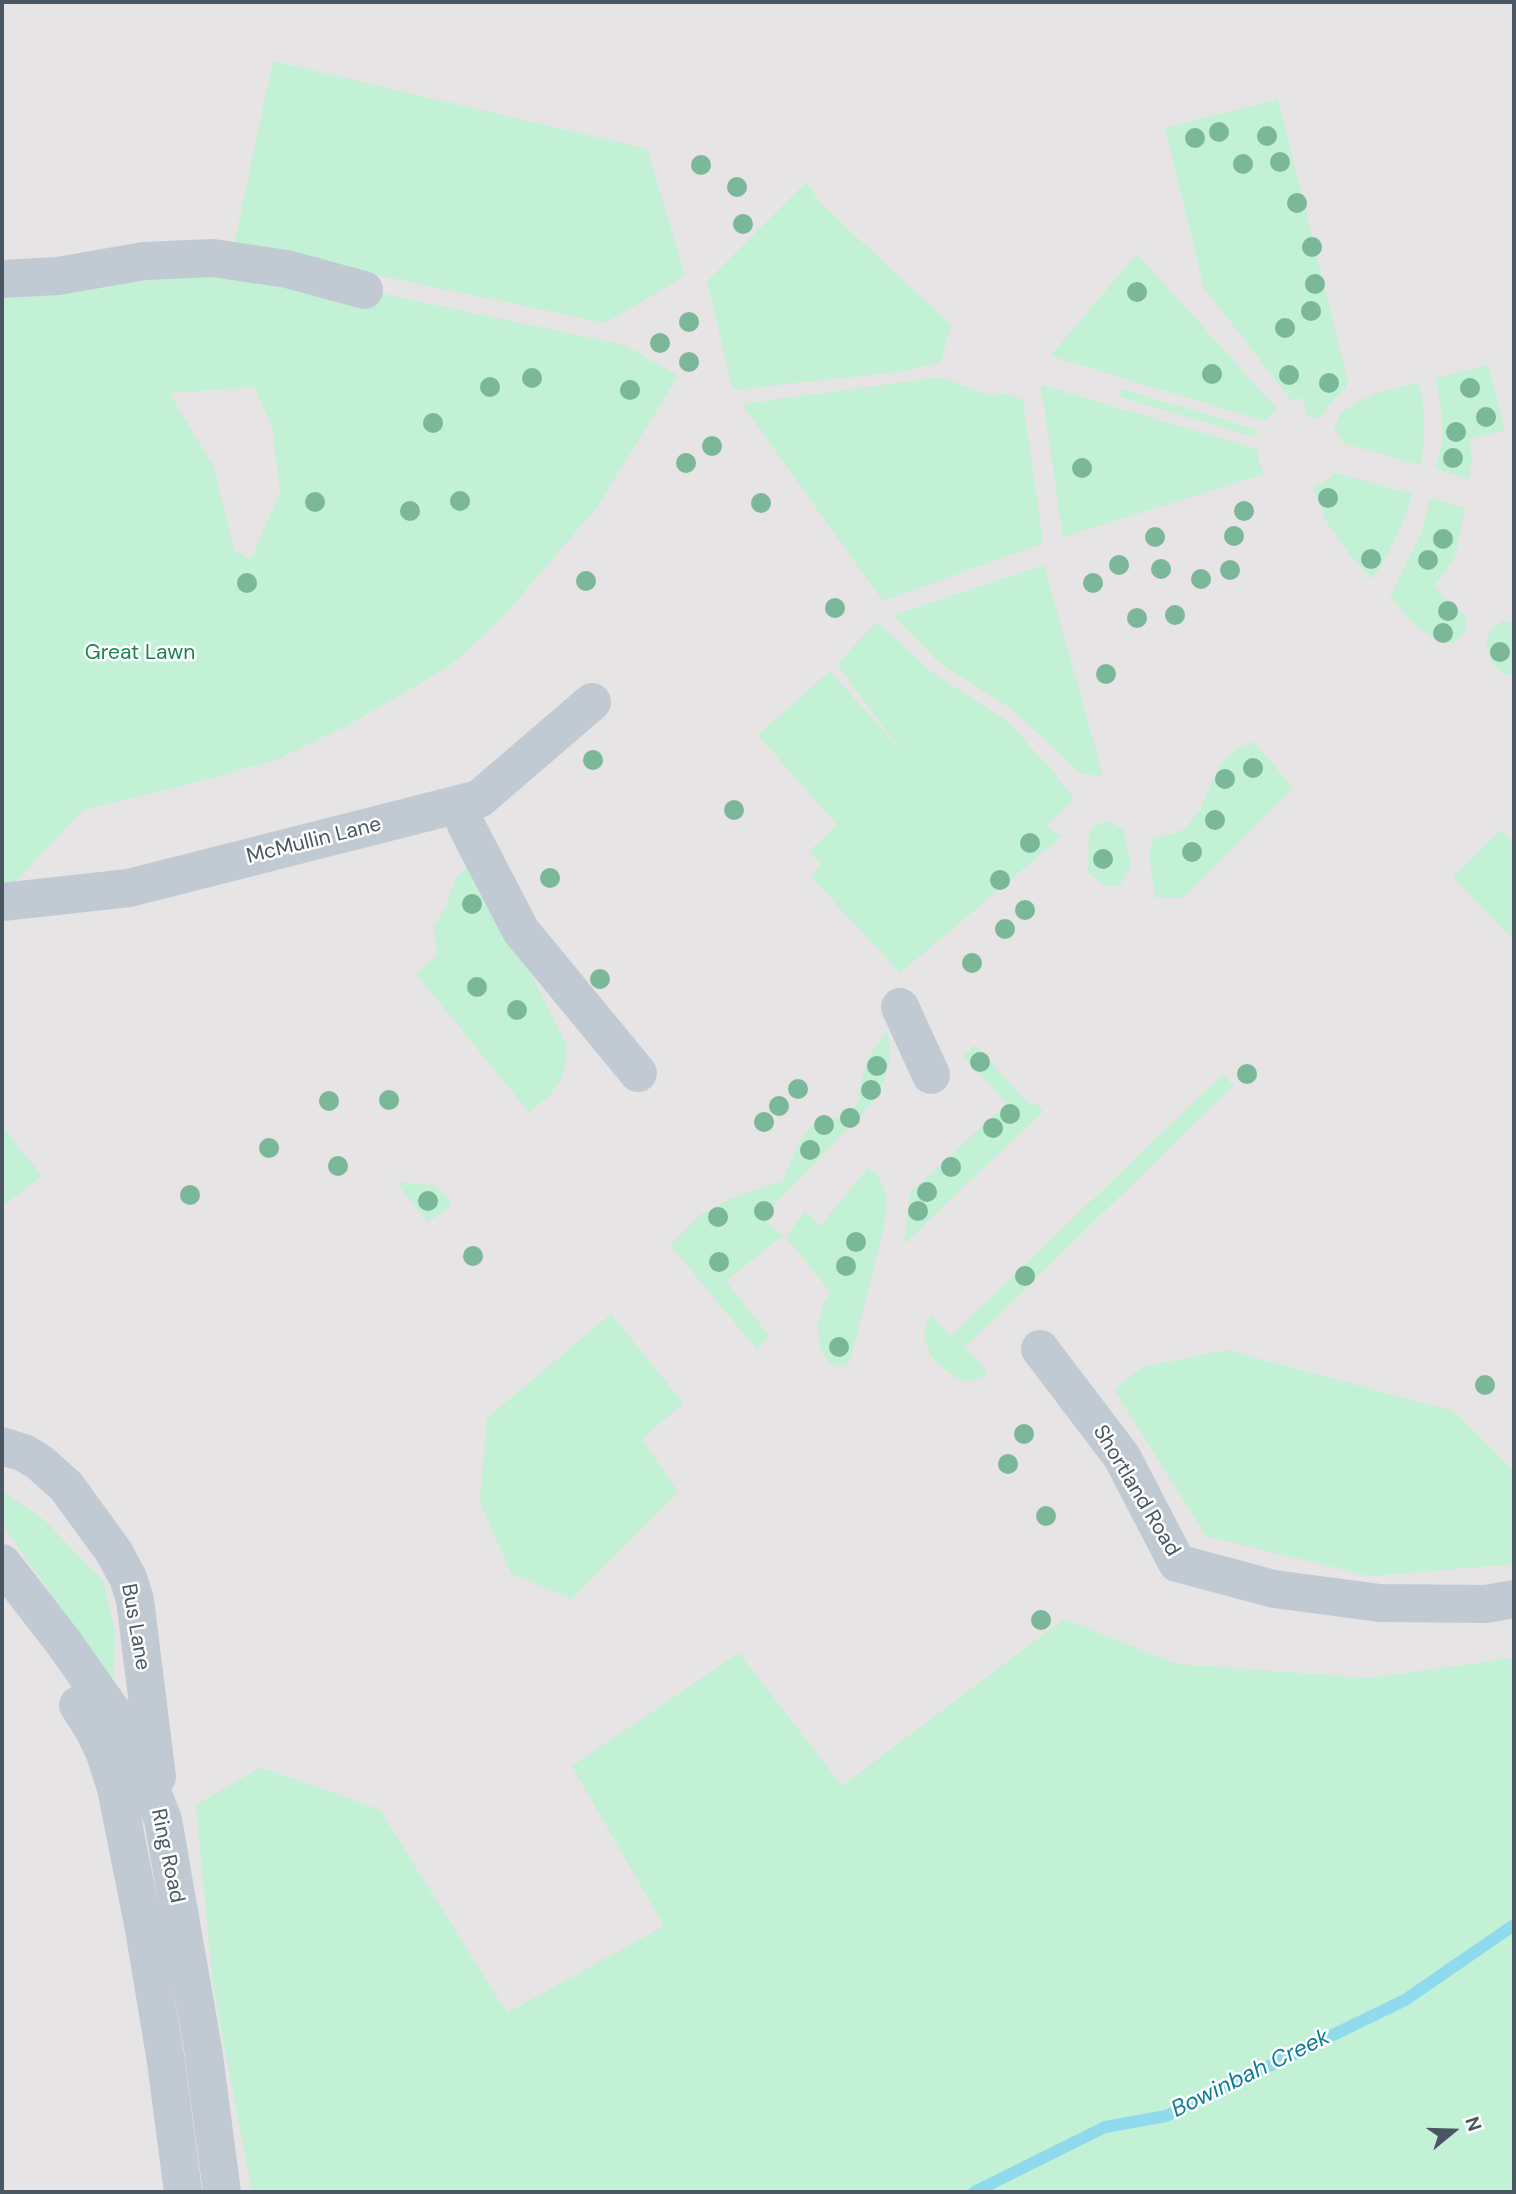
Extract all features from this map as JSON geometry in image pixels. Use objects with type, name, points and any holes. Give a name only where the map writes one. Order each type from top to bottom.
[{"type":"street","points":[[2,279],[58,276],[145,261],[213,258],[287,269],[364,290]]},
{"type":"street","name":"McMullin Lane","points":[[2,902],[129,888],[479,799],[592,702]]},
{"type":"street","points":[[460,804],[466,825],[520,931],[638,1073]]},
{"type":"street","points":[[900,1007],[931,1075]]},
{"type":"street","name":"Shortland Road","points":[[1040,1349],[1122,1457],[1177,1563],[1274,1589],[1380,1603],[1486,1604],[1514,1599]]},
{"type":"street","name":"Bus Lane","points":[[2,1446],[32,1458],[66,1486],[114,1552],[128,1578],[135,1600],[163,1820]]},
{"type":"street","name":"Ring Road","points":[[2,1563],[64,1643],[114,1714],[140,1761],[163,1820],[203,2049],[219,2175]]},
{"type":"street","name":"Ring Road","points":[[2,1602],[46,1655],[92,1727],[112,1772],[166,2062],[172,2187]]},
{"type":"street","points":[[172,2187],[219,2175]]},
{"type":"shaded area","points":[[2,2],[1514,2],[1514,2192],[2,2192]]},
{"type":"green space","points":[[273,61],[647,149],[685,276],[605,323],[234,245]]},
{"type":"green space","points":[[1278,99],[1348,382],[1321,418],[1307,417],[1303,398],[1292,401],[1204,288],[1165,128]]},
{"type":"green space","points":[[806,182],[820,203],[951,325],[941,362],[905,371],[733,390],[707,281]]},
{"type":"green space","points":[[1137,254],[1277,409],[1265,421],[1050,356]]},
{"type":"green space","name":"Great Lawn","points":[[144,261],[364,290],[625,345],[678,376],[597,507],[500,620],[448,667],[350,724],[276,760],[83,810],[14,883],[2,902],[2,279]],"holes":[[[254,387],[272,426],[280,492],[251,560],[234,550],[214,468],[169,393]]]},
{"type":"green space","points":[[1488,365],[1505,430],[1468,439],[1472,456],[1469,479],[1435,469],[1442,442],[1442,411],[1435,378]]},
{"type":"green space","points":[[941,377],[991,396],[1005,393],[1023,400],[1043,543],[883,601],[742,404]]},
{"type":"green space","points":[[1419,382],[1424,413],[1420,465],[1343,443],[1334,427],[1341,414],[1352,405],[1374,394]]},
{"type":"green space","points":[[1041,385],[1257,449],[1264,474],[1063,537]]},
{"type":"green space","points":[[1122,389],[1258,430],[1255,437],[1120,397]]},
{"type":"green space","points":[[1335,473],[1413,494],[1387,556],[1372,579],[1350,555],[1325,519],[1313,485],[1323,483]]},
{"type":"green space","points":[[1430,498],[1465,508],[1455,557],[1434,587],[1466,617],[1466,630],[1453,643],[1441,642],[1418,628],[1390,597],[1422,532]]},
{"type":"green space","points":[[1044,565],[1103,776],[1081,774],[1013,710],[938,662],[893,615]]},
{"type":"green space","points":[[1503,621],[1514,624],[1514,675],[1505,675],[1494,666],[1486,645],[1491,628]]},
{"type":"green space","points":[[877,622],[930,671],[1004,719],[1049,766],[1074,799],[1045,827],[1062,836],[900,973],[811,877],[822,864],[809,851],[837,825],[758,735],[830,671],[901,751],[837,664]]},
{"type":"green space","points":[[1254,742],[1293,788],[1182,898],[1156,898],[1149,855],[1153,837],[1185,829],[1201,808],[1220,764],[1237,749]]},
{"type":"green space","points":[[1110,822],[1123,829],[1131,864],[1120,885],[1103,885],[1088,872],[1089,833],[1096,824]]},
{"type":"green space","points":[[1501,830],[1514,844],[1514,940],[1453,877]]},
{"type":"green space","points":[[467,867],[509,930],[567,1046],[563,1076],[550,1095],[529,1112],[416,974],[437,955],[434,927],[446,906],[456,878]]},
{"type":"green space","points":[[887,1031],[889,1062],[882,1085],[872,1103],[775,1204],[766,1223],[783,1235],[726,1281],[769,1336],[757,1349],[670,1245],[700,1215],[732,1198],[783,1181],[800,1141],[811,1126],[847,1114],[858,1103],[868,1058]]},
{"type":"green space","points":[[975,1045],[1030,1105],[1035,1102],[1043,1111],[904,1244],[910,1193],[1007,1103],[963,1056]]},
{"type":"green space","points":[[1223,1074],[1233,1086],[965,1347],[988,1373],[980,1379],[967,1381],[956,1378],[937,1363],[924,1338],[925,1326],[931,1315],[951,1336]]},
{"type":"green space","points":[[2,1126],[42,1176],[2,1206]]},
{"type":"green space","points":[[868,1168],[875,1172],[884,1188],[884,1226],[850,1361],[843,1366],[830,1363],[821,1351],[818,1326],[825,1300],[831,1293],[786,1237],[805,1211],[820,1226]]},
{"type":"green space","points":[[396,1182],[433,1185],[440,1189],[452,1205],[428,1222]]},
{"type":"green space","points":[[611,1314],[683,1403],[642,1439],[678,1492],[571,1599],[511,1573],[480,1502],[487,1418]]},
{"type":"green space","points":[[1226,1350],[1453,1411],[1514,1472],[1514,1564],[1369,1576],[1206,1536],[1114,1389],[1143,1367]]},
{"type":"green space","points":[[2,1491],[42,1518],[103,1580],[115,1632],[114,1678],[107,1676],[2,1524]]},
{"type":"green space","points":[[1064,1619],[1176,1664],[1369,1678],[1514,1658],[1514,2192],[252,2192],[213,1986],[196,1805],[261,1767],[380,1810],[507,2013],[664,1926],[572,1766],[739,1653],[842,1786]]},
{"type":"waterway","name":"Bowinbah Creek","points":[[974,2192],[1105,2127],[1166,2116],[1405,2000],[1514,1925]]}]
